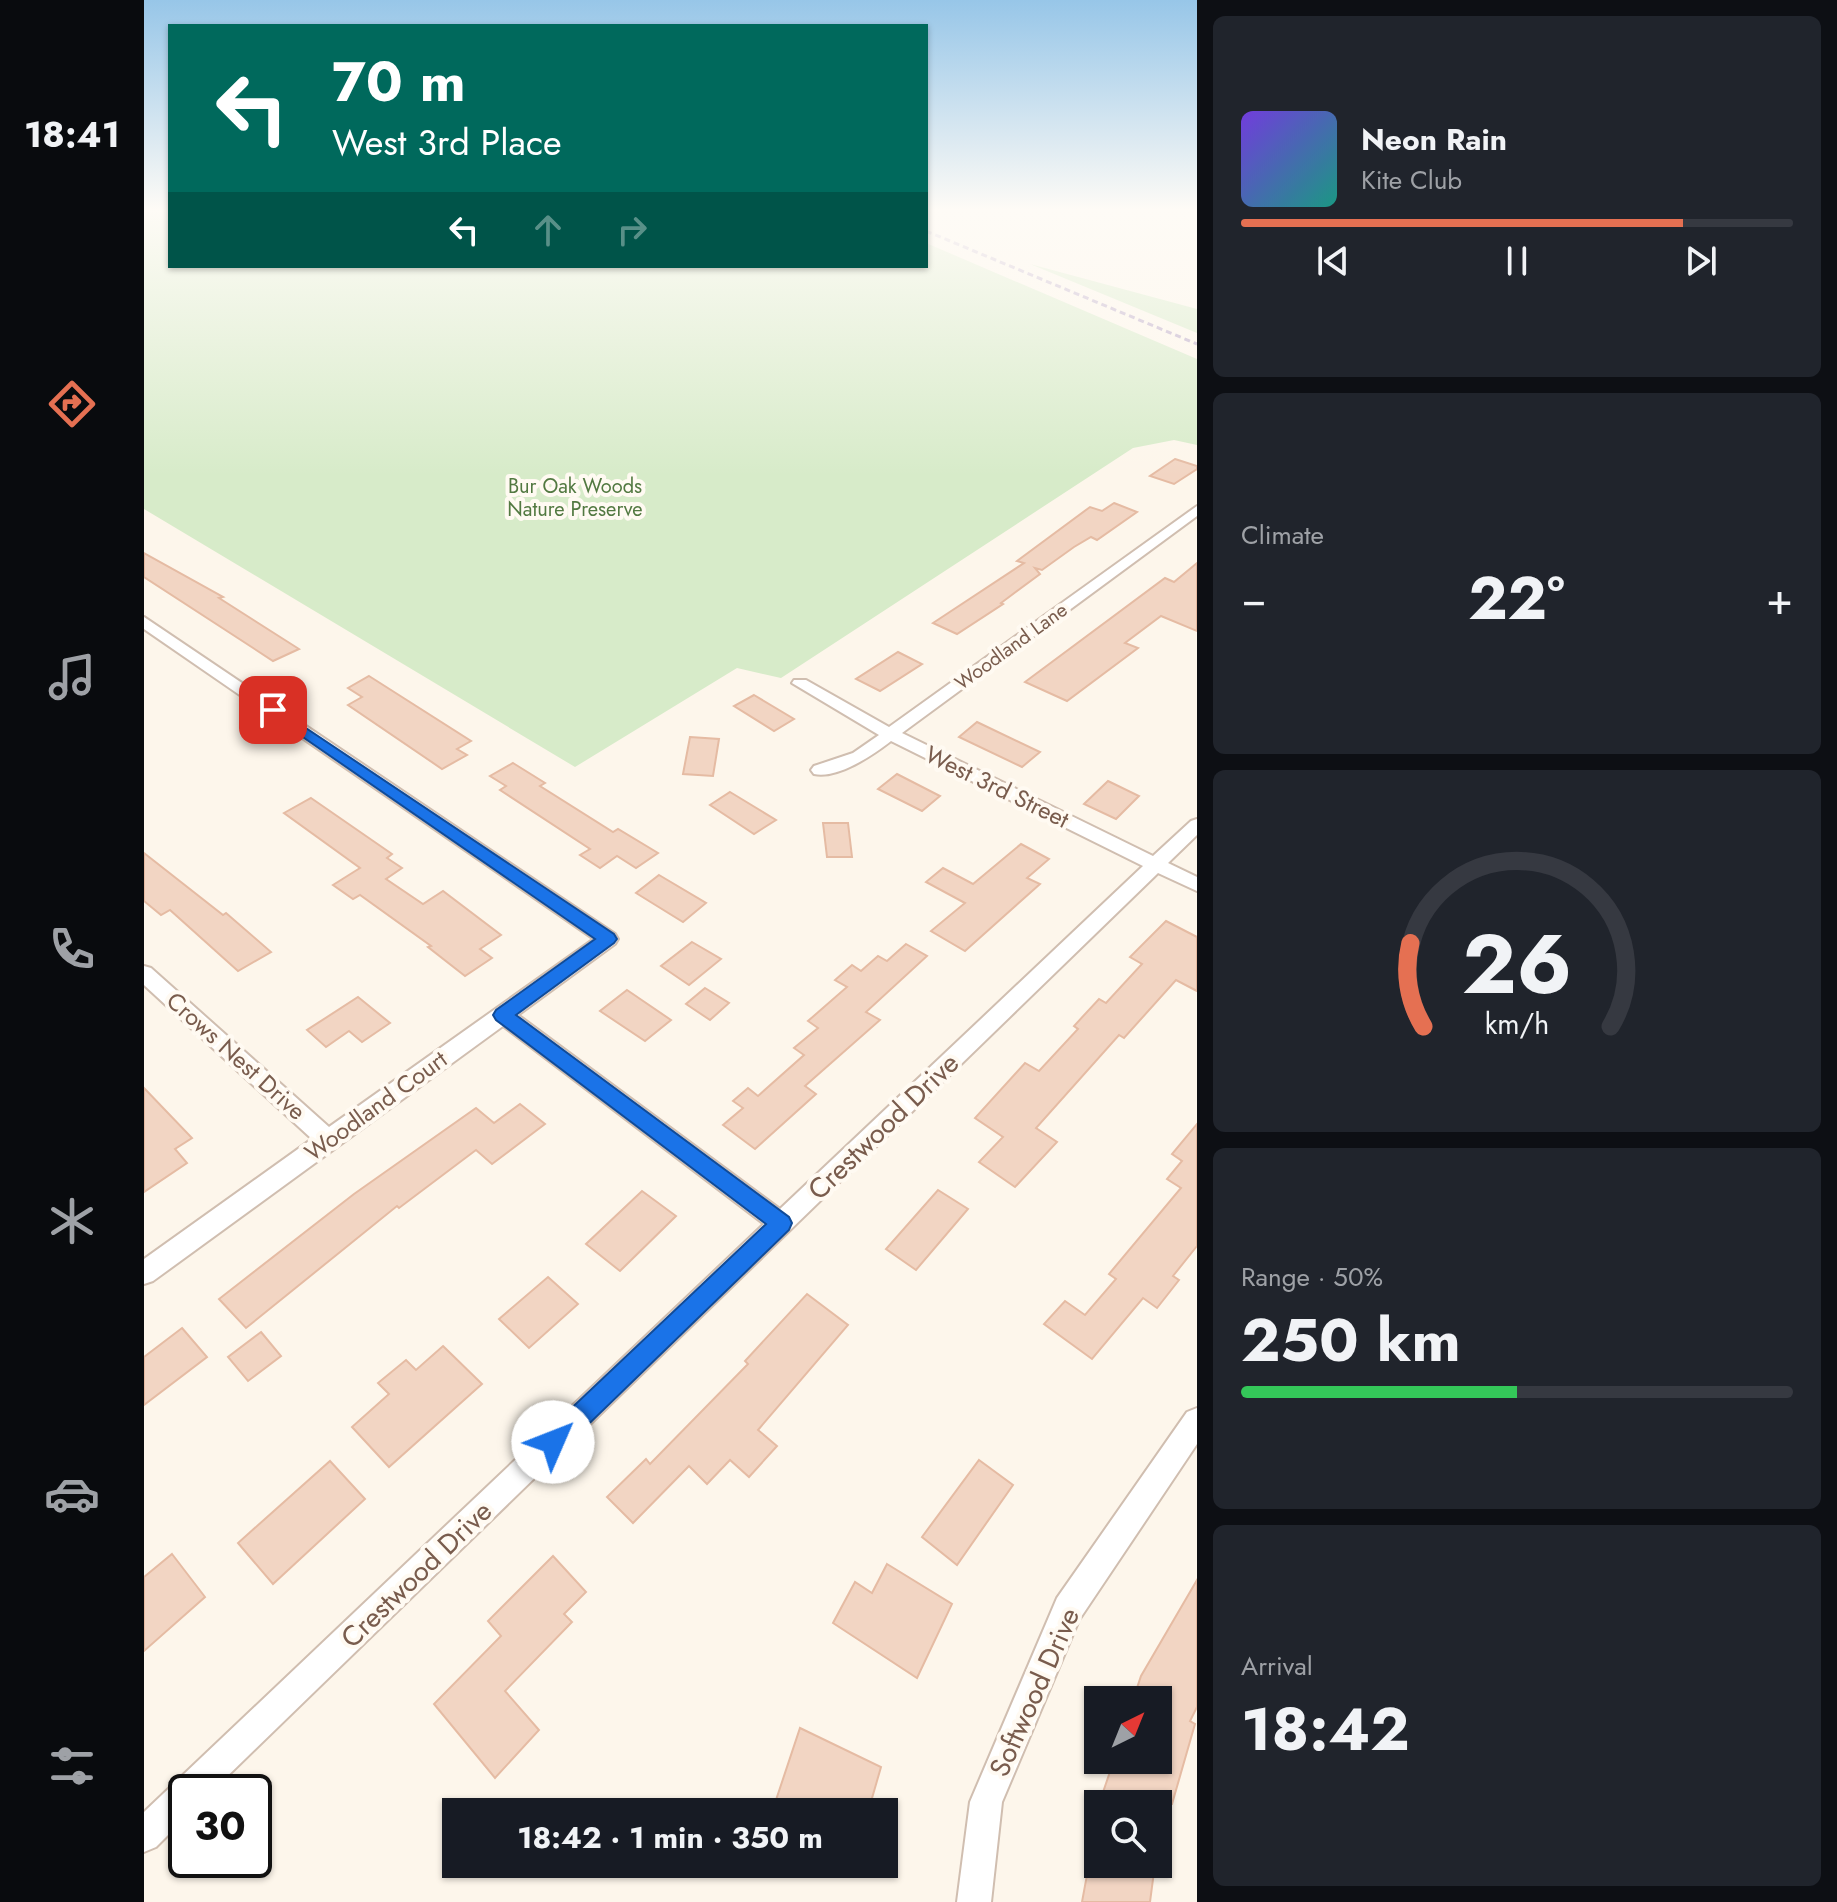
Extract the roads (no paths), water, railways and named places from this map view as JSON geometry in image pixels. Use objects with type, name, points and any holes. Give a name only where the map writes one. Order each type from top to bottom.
[{"type":"street","name":"Woodland Lane","points":[[820,770],[859,757],[1197,510]]},
{"type":"street","name":"Woodland Court","points":[[144,622],[608,939],[144,1273]]},
{"type":"street","name":"West 3rd Street","points":[[800,683],[890,734],[1197,885]]},
{"type":"street","name":"Crestwood Drive","points":[[207,1774],[1197,825]]},
{"type":"street","name":"Crows Nest Drive","points":[[144,973],[328,1140]]},
{"type":"street","points":[[503,1015],[781,1223]]},
{"type":"street","name":"Softwood Drive","points":[[974,1902],[986,1802],[1068,1609],[1197,1421]]},
{"type":"street","name":"Crestwood Drive","points":[[144,1835],[168,1812]]},
{"type":"railway","points":[[1086,298],[1197,344]]},
{"type":"park label","name":"Bur Oak Woods Nature Preserve","points":[[575,498]]}]
